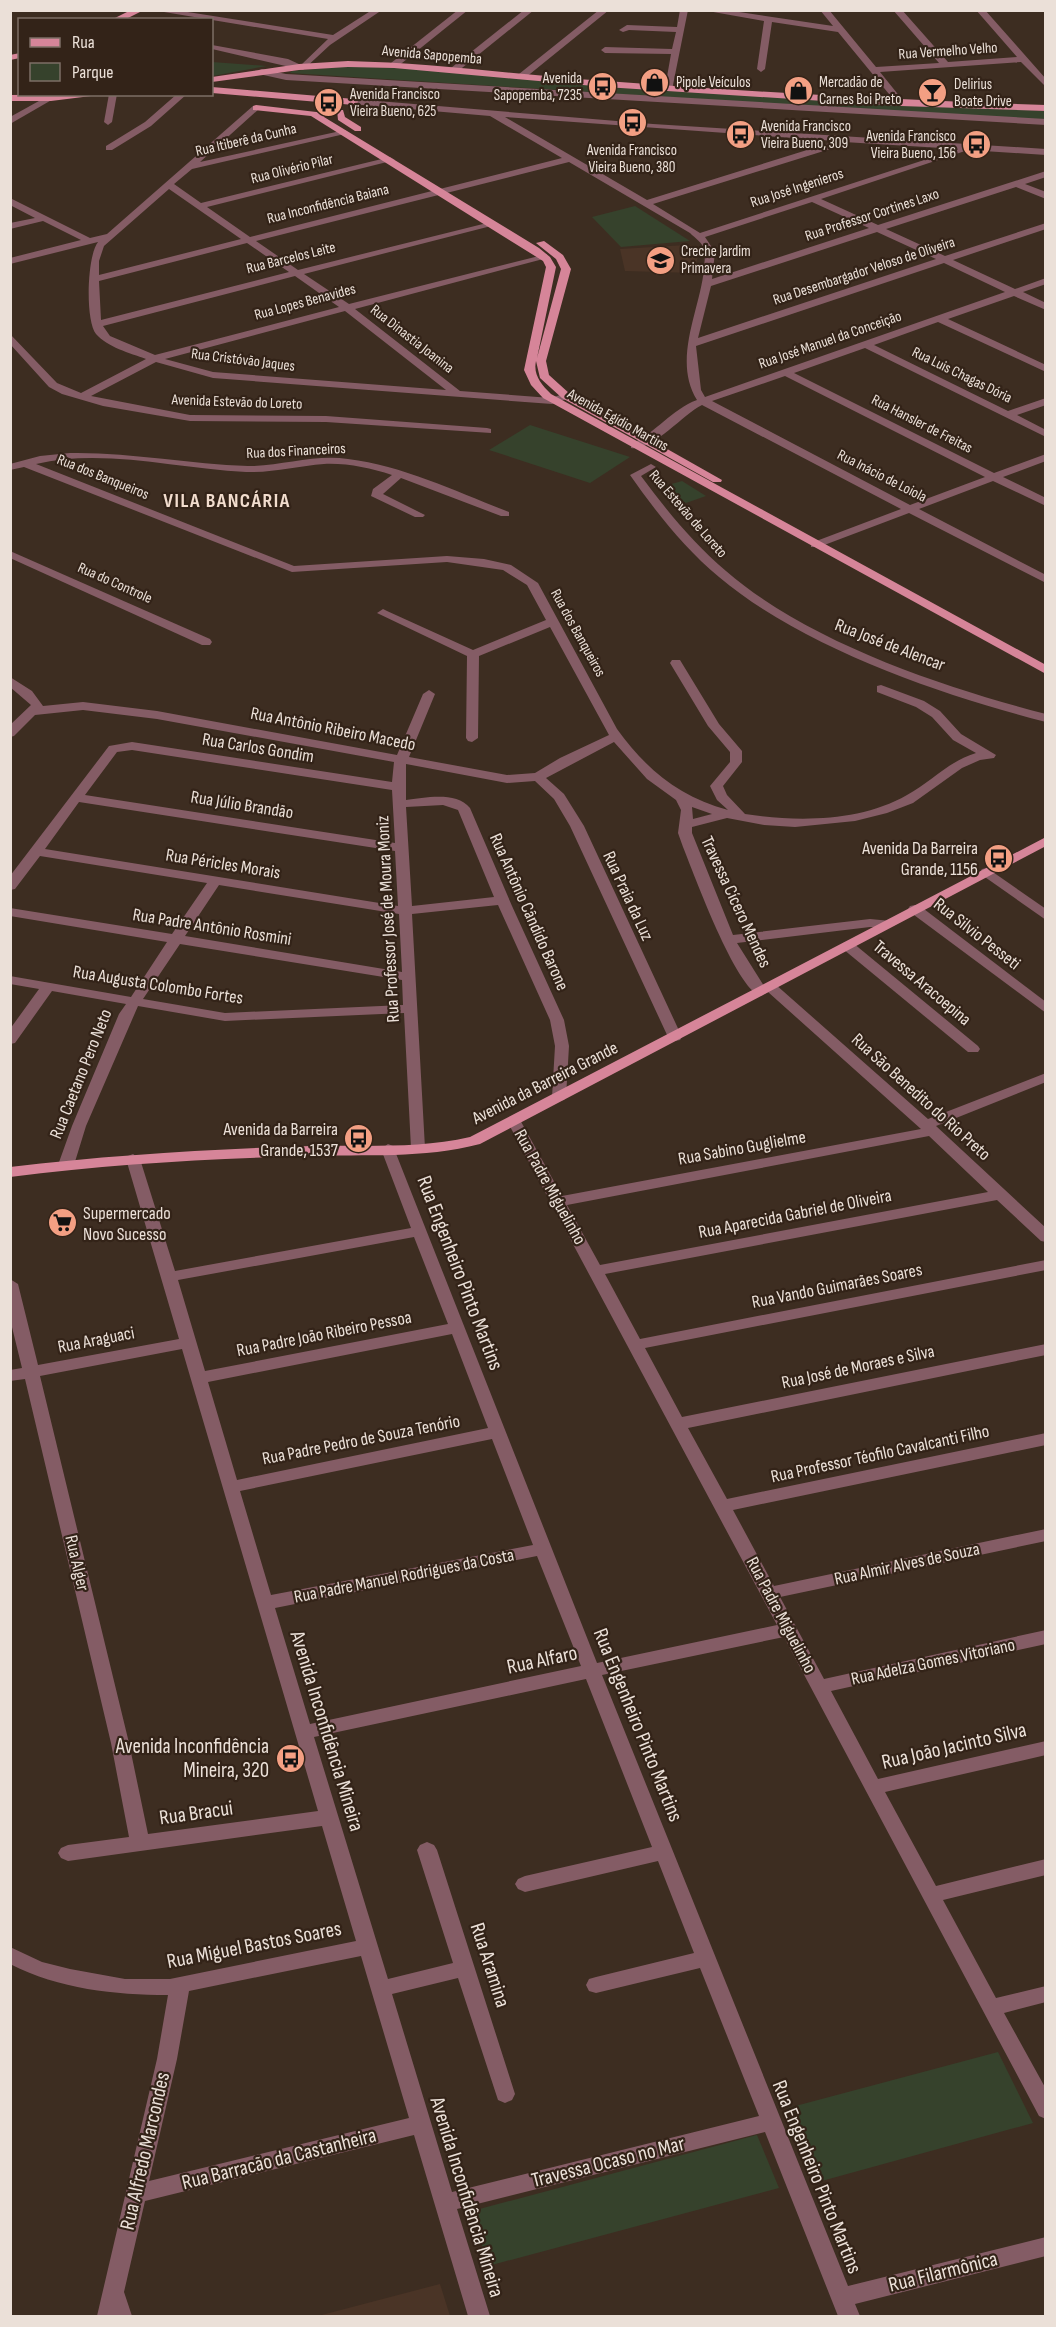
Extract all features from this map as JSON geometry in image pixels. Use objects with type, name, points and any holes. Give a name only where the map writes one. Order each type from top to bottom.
[{"type":"main road","points":[[120,18],[140,10]]},
{"type":"main road","name":"Avenida Sapopemba","points":[[213,80],[262,72],[284,73],[301,67],[348,64],[394,65],[669,88],[901,103],[1046,108]]},
{"type":"main road","points":[[213,90],[354,102]]},
{"type":"main road","points":[[256,108],[275,94]]},
{"type":"main road","points":[[10,98],[67,96]]},
{"type":"main road","points":[[256,108],[326,115],[340,112],[354,102]]},
{"type":"main road","name":"Avenida Egídio Martins","points":[[340,112],[341,118],[549,248],[564,262],[566,268],[540,368],[549,383],[566,396],[649,441],[821,543],[1046,670]]},
{"type":"main road","points":[[314,115],[544,255]]},
{"type":"main road","name":"Avenida Egídio Martins","points":[[544,255],[551,267],[529,370],[536,385],[552,401],[1046,660]]},
{"type":"main road","name":"Avenida da Barreira Grande","points":[[10,1173],[133,1159],[418,1148],[475,1141],[1046,841]]},
{"type":"street","points":[[156,10],[208,18]]},
{"type":"street","points":[[213,47],[288,62],[301,67],[337,38],[378,10]]},
{"type":"street","points":[[394,65],[464,10]]},
{"type":"street","points":[[454,70],[530,10]]},
{"type":"street","points":[[522,76],[605,10]]},
{"type":"street","points":[[669,88],[684,10]]},
{"type":"street","points":[[706,10],[841,30]]},
{"type":"street","points":[[824,10],[901,103]]},
{"type":"street","points":[[897,10],[946,65]]},
{"type":"street","points":[[980,10],[1046,85]]},
{"type":"street","points":[[213,19],[337,38]]},
{"type":"street","points":[[761,69],[768,20]]},
{"type":"street","points":[[623,30],[627,27],[680,30]]},
{"type":"street","points":[[605,50],[675,52]]},
{"type":"street","name":"Rua Vermelho Velho","points":[[875,70],[1023,59]]},
{"type":"street","points":[[284,73],[1046,122]]},
{"type":"street","points":[[108,122],[113,96]]},
{"type":"street","points":[[109,148],[148,124],[181,96]]},
{"type":"street","points":[[10,121],[51,98]]},
{"type":"street","points":[[354,102],[848,140],[1046,152]]},
{"type":"street","points":[[97,324],[94,257],[106,237],[169,186],[256,108]]},
{"type":"street","points":[[491,113],[647,203],[699,236],[710,252],[707,284],[691,344],[696,390],[703,401]]},
{"type":"street","name":"Rua Itiberê da Cunha","points":[[188,168],[345,133]]},
{"type":"street","points":[[647,203],[848,140]]},
{"type":"street","name":"Rua José Ingenieros","points":[[699,236],[972,147]]},
{"type":"street","name":"Rua Inconfidência Baiana","points":[[94,279],[570,159]]},
{"type":"street","name":"Rua Olivério Pilar","points":[[200,206],[390,160]]},
{"type":"street","name":"Rua Professor Cortines Laxo","points":[[707,284],[1046,174]]},
{"type":"street","points":[[1017,184],[1046,196]]},
{"type":"street","name":"Rua Dinastia Joanina","points":[[169,186],[346,307],[458,394]]},
{"type":"street","points":[[813,199],[1046,307]]},
{"type":"street","points":[[10,201],[89,241]]},
{"type":"street","points":[[10,226],[46,218]]},
{"type":"street","name":"Rua Barcelos Leite","points":[[97,324],[492,223]]},
{"type":"street","name":"Rua Desembargador Veloso de Oliveira","points":[[691,344],[1046,226]]},
{"type":"street","points":[[10,261],[106,237]]},
{"type":"street","name":"Rua Lopes Benavides","points":[[82,397],[156,358],[544,255]]},
{"type":"street","name":"Rua José Manuel da Conceição","points":[[635,446],[649,441],[680,411],[703,401],[1046,281]]},
{"type":"street","points":[[938,318],[1046,369]]},
{"type":"street","name":"Rua Cristóvão Jaques","points":[[97,324],[102,335],[110,340],[178,367],[213,375],[552,401],[566,396]]},
{"type":"street","name":"Avenida Estevão do Loreto","points":[[11,338],[53,385],[82,397],[163,415],[190,418],[326,419],[487,430]]},
{"type":"street","name":"Rua Luis Chagas Dória","points":[[865,344],[1046,434]]},
{"type":"street","name":"Rua Hansler de Freitas","points":[[785,372],[1046,504]]},
{"type":"street","name":"Rua Inácio de Loiola","points":[[703,401],[912,508],[1046,580]]},
{"type":"street","points":[[1008,415],[1046,401]]},
{"type":"street","name":"Rua dos Financeiros","points":[[10,467],[60,459],[126,457],[252,469],[348,461],[399,475],[505,514]]},
{"type":"street","points":[[821,543],[1046,457]]},
{"type":"street","name":"Rua dos Banqueiros","points":[[24,463],[292,569],[447,559],[484,562],[507,567],[532,583],[616,736],[648,774],[682,798],[733,815],[783,822],[811,822],[863,815],[911,798],[965,761],[990,755],[957,737],[936,714],[920,704],[881,689]]},
{"type":"street","name":"Rua Estevão de Loreto","points":[[651,467],[635,475],[647,494],[697,552],[731,584]]},
{"type":"street","points":[[399,475],[377,491],[377,496],[419,515]]},
{"type":"street","name":"Rua do Controle","points":[[10,554],[206,642]]},
{"type":"street","name":"Rua José de Alencar","points":[[731,584],[788,621],[852,653],[937,684],[1046,718]]},
{"type":"street","points":[[383,613],[473,654],[554,621]]},
{"type":"street","points":[[472,738],[473,654]]},
{"type":"street","points":[[676,663],[714,726],[735,751],[736,762],[716,786],[733,815]]},
{"type":"street","points":[[10,681],[38,705],[10,734]]},
{"type":"street","name":"Rua Professor José de Moura Moniz","points":[[418,1148],[398,788],[401,760],[429,694]]},
{"type":"street","name":"Rua Antônio Ribeiro Macedo","points":[[34,711],[83,706],[109,708],[481,776],[520,779],[538,777],[564,761],[616,736]]},
{"type":"street","name":"Rua Carlos Gondim","points":[[76,798],[113,749],[132,746],[398,788]]},
{"type":"street","name":"Rua Praia da Luz","points":[[538,777],[558,797],[577,826],[675,1037]]},
{"type":"street","points":[[10,886],[76,798]]},
{"type":"street","name":"Rua Júlio Brandão","points":[[76,798],[401,848]]},
{"type":"street","name":"Travessa Cícero Mendes","points":[[682,798],[687,810],[684,825],[690,847],[729,940],[754,985],[766,989]]},
{"type":"street","name":"Rua Antônio Cândido Barone","points":[[399,804],[450,801],[460,803],[561,1032],[559,1097]]},
{"type":"street","name":"Travessa Cícero Mendes","points":[[684,825],[733,815]]},
{"type":"street","name":"Rua Péricles Morais","points":[[36,851],[404,911],[503,900]]},
{"type":"street","points":[[987,872],[1046,916]]},
{"type":"street","name":"Rua Caetano Pero Neto","points":[[66,1165],[79,1126],[133,1001],[214,881]]},
{"type":"street","name":"Rua Silvio Pesseti","points":[[915,909],[1046,1009]]},
{"type":"street","name":"Rua Padre Antônio Rosmini","points":[[10,912],[407,977]]},
{"type":"street","points":[[729,940],[870,923],[886,924]]},
{"type":"street","name":"Travessa Aracoepina","points":[[848,946],[973,1049]]},
{"type":"street","name":"Rua Augusta Colombo Fortes","points":[[10,980],[241,1018],[409,1009]]},
{"type":"street","points":[[10,1040],[48,987]]},
{"type":"street","name":"Rua São Benedito do Rio Preto","points":[[766,989],[929,1128],[1046,1237]]},
{"type":"street","name":"Rua Sabino Guglielme","points":[[558,1202],[929,1128],[1044,1080]]},
{"type":"street","name":"Rua Padre Miguelinho","points":[[514,1121],[1046,2110]]},
{"type":"street","name":"Rua Engenheiro Pinto Martins","points":[[388,1149],[543,1549],[845,2307]]},
{"type":"street","name":"Avenida Inconfidência Mineira","points":[[133,1159],[143,1186],[230,1486],[479,2316]]},
{"type":"street","name":"Rua Aparecida Gabriel de Oliveira","points":[[596,1271],[1000,1194]]},
{"type":"street","points":[[168,1277],[419,1231]]},
{"type":"street","name":"Rua Vando Guimarães Soares","points":[[635,1345],[1046,1265]]},
{"type":"street","name":"Rua Alger","points":[[10,1284],[120,1743],[140,1843]]},
{"type":"street","name":"Rua Padre João Ribeiro Pessoa","points":[[199,1378],[457,1328]]},
{"type":"street","name":"Rua Araguaci","points":[[10,1376],[188,1343]]},
{"type":"street","name":"Rua José de Moraes e Silva","points":[[678,1424],[1046,1349]]},
{"type":"street","name":"Rua Padre Pedro de Souza Tenório","points":[[230,1486],[498,1432]]},
{"type":"street","name":"Rua Professor Téofilo Cavalcanti Filho","points":[[722,1506],[1046,1439]]},
{"type":"street","name":"Rua Almir Alves de Souza","points":[[769,1593],[1046,1535]]},
{"type":"street","name":"Rua Padre Manuel Rodrigues da Costa","points":[[265,1603],[543,1549]]},
{"type":"street","name":"Rua Alfaro","points":[[304,1732],[789,1629]]},
{"type":"street","name":"Rua Adelza Gomes Vitoriano","points":[[820,1687],[1046,1637]]},
{"type":"street","name":"Rua João Jacinto Silva","points":[[873,1788],[1046,1748]]},
{"type":"street","name":"Rua Bracui","points":[[68,1853],[330,1817]]},
{"type":"street","name":"Rua Aramina","points":[[428,1850],[505,2094]]},
{"type":"street","points":[[525,1884],[664,1852]]},
{"type":"street","points":[[931,1895],[1046,1867]]},
{"type":"street","name":"Rua Miguel Bastos Soares","points":[[10,1955],[38,1969],[70,1977],[126,1987],[180,1986],[368,1947]]},
{"type":"street","points":[[596,1985],[706,1958]]},
{"type":"street","points":[[381,1989],[466,1968]]},
{"type":"street","name":"Rua Alfredo Marcondes","points":[[108,2316],[167,2059],[180,1986]]},
{"type":"street","points":[[992,2008],[1046,1994]]},
{"type":"street","name":"Travessa Ocaso no Mar","points":[[445,2203],[770,2122]]},
{"type":"street","name":"Rua Barracão da Castanheira","points":[[136,2194],[422,2124]]},
{"type":"street","name":"Rua Filarmônica","points":[[845,2307],[1046,2246]]},
{"type":"street","points":[[114,2290],[121,2316]]},
{"type":"shaded area","name":"Creche Jardim Primavera","points":[[687,245],[700,247],[694,273],[625,271],[620,249]]},
{"type":"shaded area","points":[[440,2284],[450,2316],[318,2316]]},
{"type":"green space","points":[[213,62],[267,66],[213,76]]},
{"type":"green space","points":[[350,66],[1045,111],[1045,121],[290,73]]},
{"type":"green space","points":[[635,206],[690,241],[621,247],[592,217]]},
{"type":"green space","points":[[530,425],[630,457],[590,483],[489,450]]},
{"type":"green space","points":[[682,481],[706,496],[686,503],[661,487]]},
{"type":"green space","points":[[998,2052],[1033,2123],[818,2182],[788,2108]]},
{"type":"green space","points":[[757,2135],[779,2188],[488,2266],[472,2211]]},
{"type":"place","name":"Pipole Veículos","points":[[655,82]]},
{"type":"place","name":"Avenida Sapopemba, 7235","points":[[603,87]]},
{"type":"place","name":"Mercadão de Carnes Boi Preto","points":[[798,91]]},
{"type":"place","name":"Delirius Boate Drive","points":[[933,93]]},
{"type":"place","name":"Avenida Francisco Vieira Bueno, 625","points":[[329,103]]},
{"type":"place","name":"Avenida Francisco Vieira Bueno, 380","points":[[632,123]]},
{"type":"place","name":"Avenida Francisco Vieira Bueno, 309","points":[[740,135]]},
{"type":"place","name":"Avenida Francisco Vieira Bueno, 156","points":[[977,145]]},
{"type":"place","name":"Creche Jardim Primavera","points":[[660,260]]},
{"type":"place","name":"Avenida Da Barreira Grande, 1156","points":[[999,858]]},
{"type":"place","name":"Avenida da Barreira Grande, 1537","points":[[359,1139]]},
{"type":"place","name":"Supermercado Novo Sucesso","points":[[62,1223]]},
{"type":"place","name":"Avenida Inconfidência Mineira, 320","points":[[290,1758]]},
{"type":"district","name":"VILA BANCÁRIA","points":[[227,501]]}]
